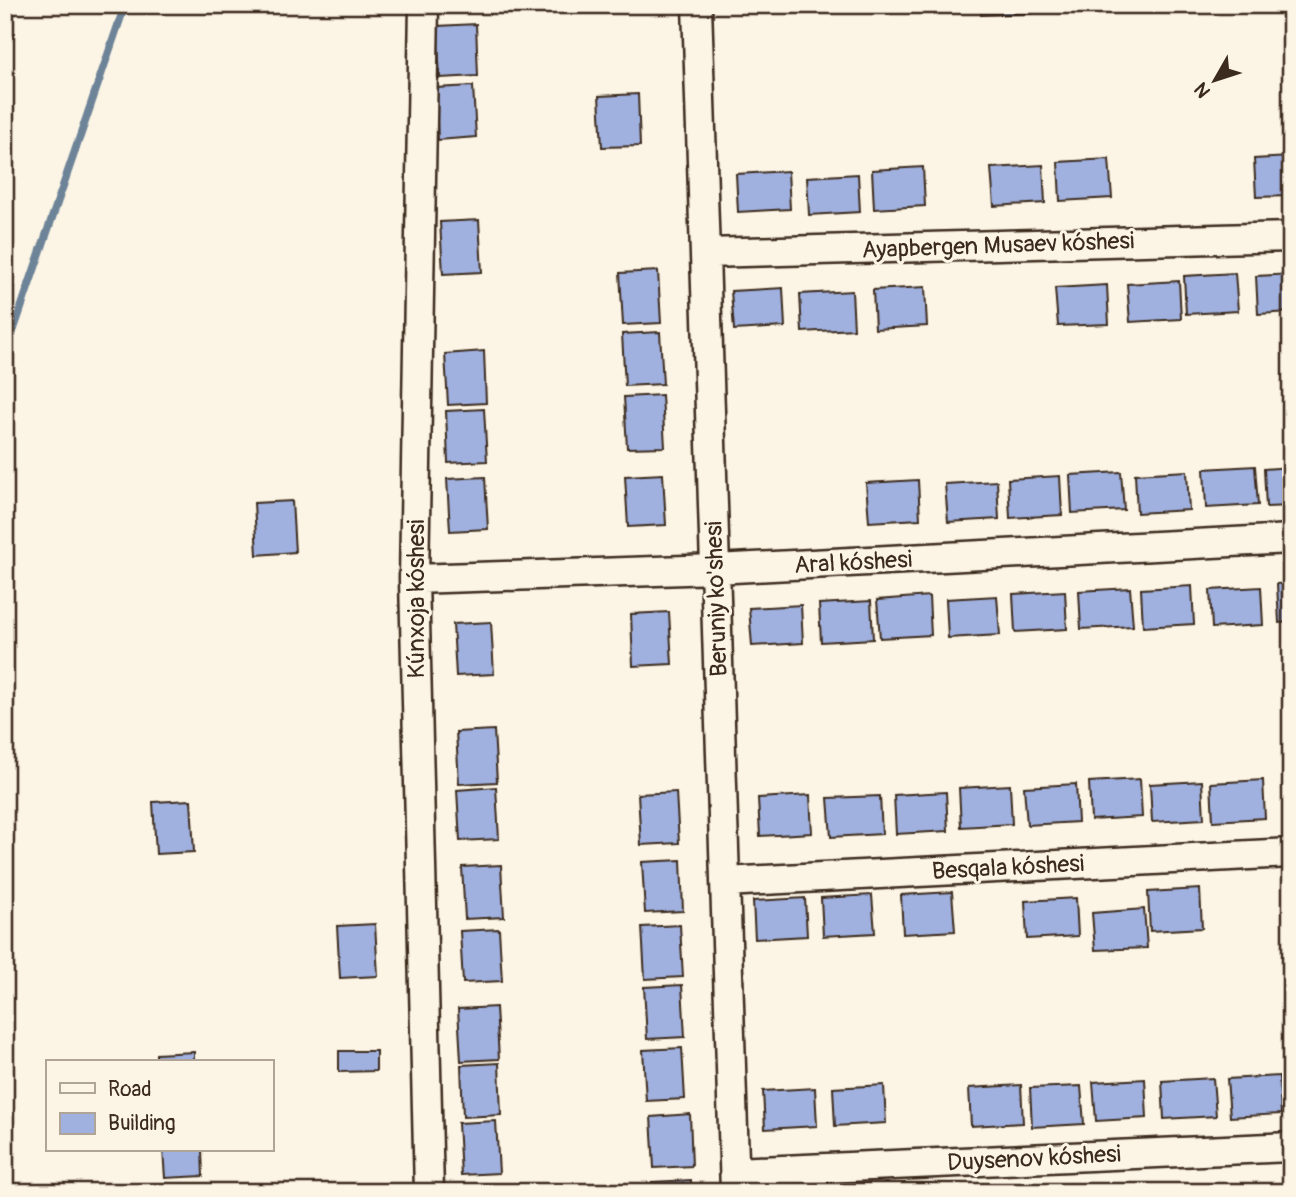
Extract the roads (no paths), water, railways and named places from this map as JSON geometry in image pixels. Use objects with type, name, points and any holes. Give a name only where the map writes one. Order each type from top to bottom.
[{"type":"street","name":"Kúnxoja kóshesi","points":[[424,5],[414,579],[429,1192]]},
{"type":"street","name":"Beruniy ko'shesi","points":[[697,5],[735,1182]]},
{"type":"street","name":"Ayapbergen Musaev kóshesi","points":[[705,253],[1291,237]]},
{"type":"street","name":"Aral kóshesi","points":[[414,579],[715,569],[1291,539]]},
{"type":"street","name":"Besqala kóshesi","points":[[725,882],[1291,853]]},
{"type":"street","name":"Duysenov kóshesi","points":[[735,1182],[1291,1147]]},
{"type":"waterway","points":[[5,355],[125,5]]}]
